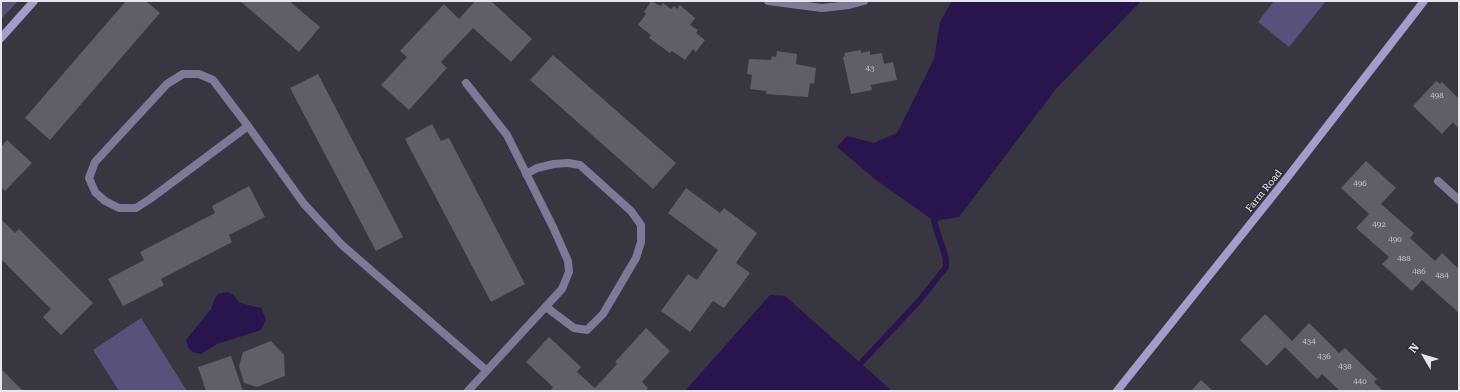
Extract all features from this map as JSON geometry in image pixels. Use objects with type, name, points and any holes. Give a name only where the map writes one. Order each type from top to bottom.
[{"type":"street","points":[[1,38],[34,1]]},
{"type":"street","points":[[768,1],[822,8],[849,5],[864,1]]},
{"type":"street","name":"Farm Road","points":[[1117,391],[1287,178],[1424,1]]},
{"type":"street","points":[[248,126],[150,200],[136,208],[119,208],[105,201],[95,192],[89,178],[95,162],[167,84],[183,74],[199,74],[213,80],[248,126],[304,204],[342,245],[486,370]]},
{"type":"street","points":[[466,83],[507,135],[568,261],[568,272],[562,289],[468,391]]},
{"type":"street","points":[[526,174],[537,168],[554,164],[568,163],[580,165],[631,211],[641,225],[641,242],[636,258],[603,314],[587,330],[574,328],[546,307]]},
{"type":"street","points":[[1438,181],[1459,200]]},
{"type":"shaded area","points":[[1,1],[18,1],[1,19]]},
{"type":"shaded area","points":[[952,1],[1141,1],[1056,89],[959,217],[934,221],[876,180],[837,147],[847,136],[874,143],[897,133],[934,59],[940,22]]},
{"type":"shaded area","points":[[1274,1],[1326,1],[1289,47],[1258,22]]},
{"type":"shaded area","points":[[227,292],[232,294],[240,303],[261,308],[266,319],[261,330],[217,344],[201,354],[192,352],[188,347],[186,340],[211,309],[218,294]]},
{"type":"shaded area","points":[[770,295],[785,296],[892,391],[685,391]]},
{"type":"shaded area","points":[[141,318],[187,391],[119,391],[93,350]]},
{"type":"building","points":[[126,1],[146,1],[160,13],[50,140],[25,118]]},
{"type":"building","points":[[240,1],[289,1],[320,27],[299,52]]},
{"type":"building","points":[[475,1],[491,1],[532,39],[511,62],[473,28],[441,62],[447,68],[409,110],[381,85],[407,57],[400,51],[444,4],[459,19]]},
{"type":"building","points":[[651,1],[661,6],[663,3],[671,9],[674,6],[677,9],[680,5],[695,18],[690,25],[698,30],[696,33],[705,40],[696,52],[693,49],[685,60],[672,51],[670,53],[649,38],[651,35],[638,25],[646,14],[644,12]]},
{"type":"building","points":[[861,50],[861,53],[870,51],[870,55],[882,53],[884,64],[893,62],[897,80],[871,85],[872,90],[851,94],[843,57],[845,56],[844,53]]},
{"type":"building","points":[[777,51],[797,54],[796,64],[816,68],[814,84],[810,83],[808,97],[766,94],[766,91],[750,89],[752,75],[747,74],[749,59],[771,60],[772,56],[776,57]]},
{"type":"building","points":[[553,55],[676,163],[653,189],[530,80]]},
{"type":"building","points":[[318,74],[403,237],[376,251],[290,88]]},
{"type":"building","points":[[1436,81],[1440,84],[1442,82],[1459,99],[1459,129],[1453,122],[1442,134],[1413,106]]},
{"type":"building","points":[[432,124],[441,141],[449,138],[525,284],[491,302],[405,139]]},
{"type":"building","points":[[7,140],[32,163],[5,191],[1,187],[1,147]]},
{"type":"building","points":[[1366,161],[1396,188],[1381,204],[1414,233],[1410,238],[1435,261],[1442,253],[1459,269],[1459,313],[1422,280],[1412,291],[1382,264],[1389,257],[1356,228],[1369,214],[1341,188]]},
{"type":"building","points":[[249,186],[265,217],[229,235],[232,242],[161,279],[164,285],[123,306],[108,279],[144,260],[140,252],[215,213],[212,206]]},
{"type":"building","points":[[686,188],[720,213],[724,208],[757,233],[736,263],[750,273],[724,308],[713,301],[690,332],[661,311],[688,274],[697,280],[718,250],[668,213]]},
{"type":"building","points":[[1,219],[15,233],[19,229],[93,303],[61,335],[43,317],[51,309],[1,259]]},
{"type":"building","points":[[1265,314],[1292,341],[1309,323],[1339,353],[1345,348],[1377,379],[1374,382],[1383,391],[1340,391],[1322,374],[1317,379],[1285,347],[1267,366],[1240,340]]},
{"type":"building","points":[[646,328],[670,351],[642,382],[648,388],[646,391],[550,391],[553,387],[526,362],[549,337],[581,367],[577,372],[595,388],[617,364],[615,362]]},
{"type":"building","points":[[271,341],[284,355],[285,376],[257,387],[244,383],[239,366],[243,352]]},
{"type":"building","points":[[231,356],[243,391],[206,391],[198,367]]},
{"type":"building","points":[[1,369],[23,391],[1,391]]},
{"type":"building","points":[[1201,380],[1213,391],[1191,391]]},
{"type":"waterway","points":[[861,363],[919,301],[946,267],[946,259],[934,221],[940,216]]}]
